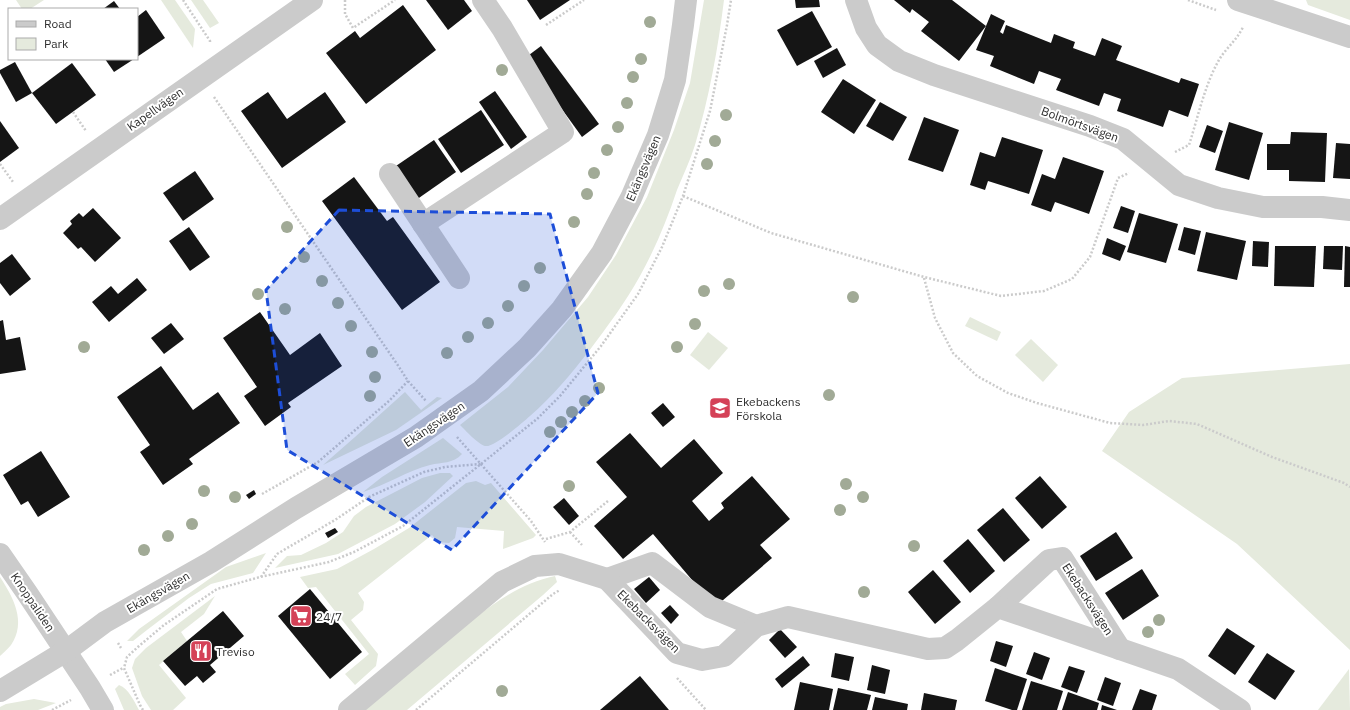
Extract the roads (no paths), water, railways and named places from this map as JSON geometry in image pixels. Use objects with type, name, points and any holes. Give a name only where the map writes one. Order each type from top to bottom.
[{"type":"street","name":"Kapellvägen","points":[[0,218],[312,0]]},
{"type":"street","points":[[423,224],[563,132],[502,28],[483,0]]},
{"type":"street","name":"Ekängsvägen","points":[[0,691],[66,651],[105,622],[211,562],[296,508],[416,438],[481,391],[527,348],[562,309],[602,253],[631,198],[658,135],[675,80],[686,0]]},
{"type":"street","name":"Bolmörtsvägen","points":[[856,0],[866,28],[877,45],[899,61],[934,75],[1090,126],[1123,139],[1179,185],[1218,198],[1263,207],[1322,207],[1350,210]]},
{"type":"street","points":[[1238,0],[1270,5],[1350,37]]},
{"type":"street","points":[[390,174],[459,278]]},
{"type":"street","name":"Knoppaliden","points":[[0,554],[66,651],[103,710]]},
{"type":"street","name":"Ekebacksvägen","points":[[349,710],[502,582],[535,566],[559,564],[607,579],[677,653],[702,660],[724,656],[756,626],[788,617],[928,649],[945,648],[998,606],[1049,560],[1062,558],[1120,649]]},
{"type":"street","points":[[607,579],[652,563],[710,607],[756,626]]},
{"type":"street","name":"Ekebacksvägen","points":[[998,606],[1178,669],[1240,710]]},
{"type":"place","name":"Ekebackens Förskola","points":[[720,408]]},
{"type":"place","name":"24/7","points":[[301,616]]},
{"type":"place","name":"Treviso","points":[[201,651]]}]
